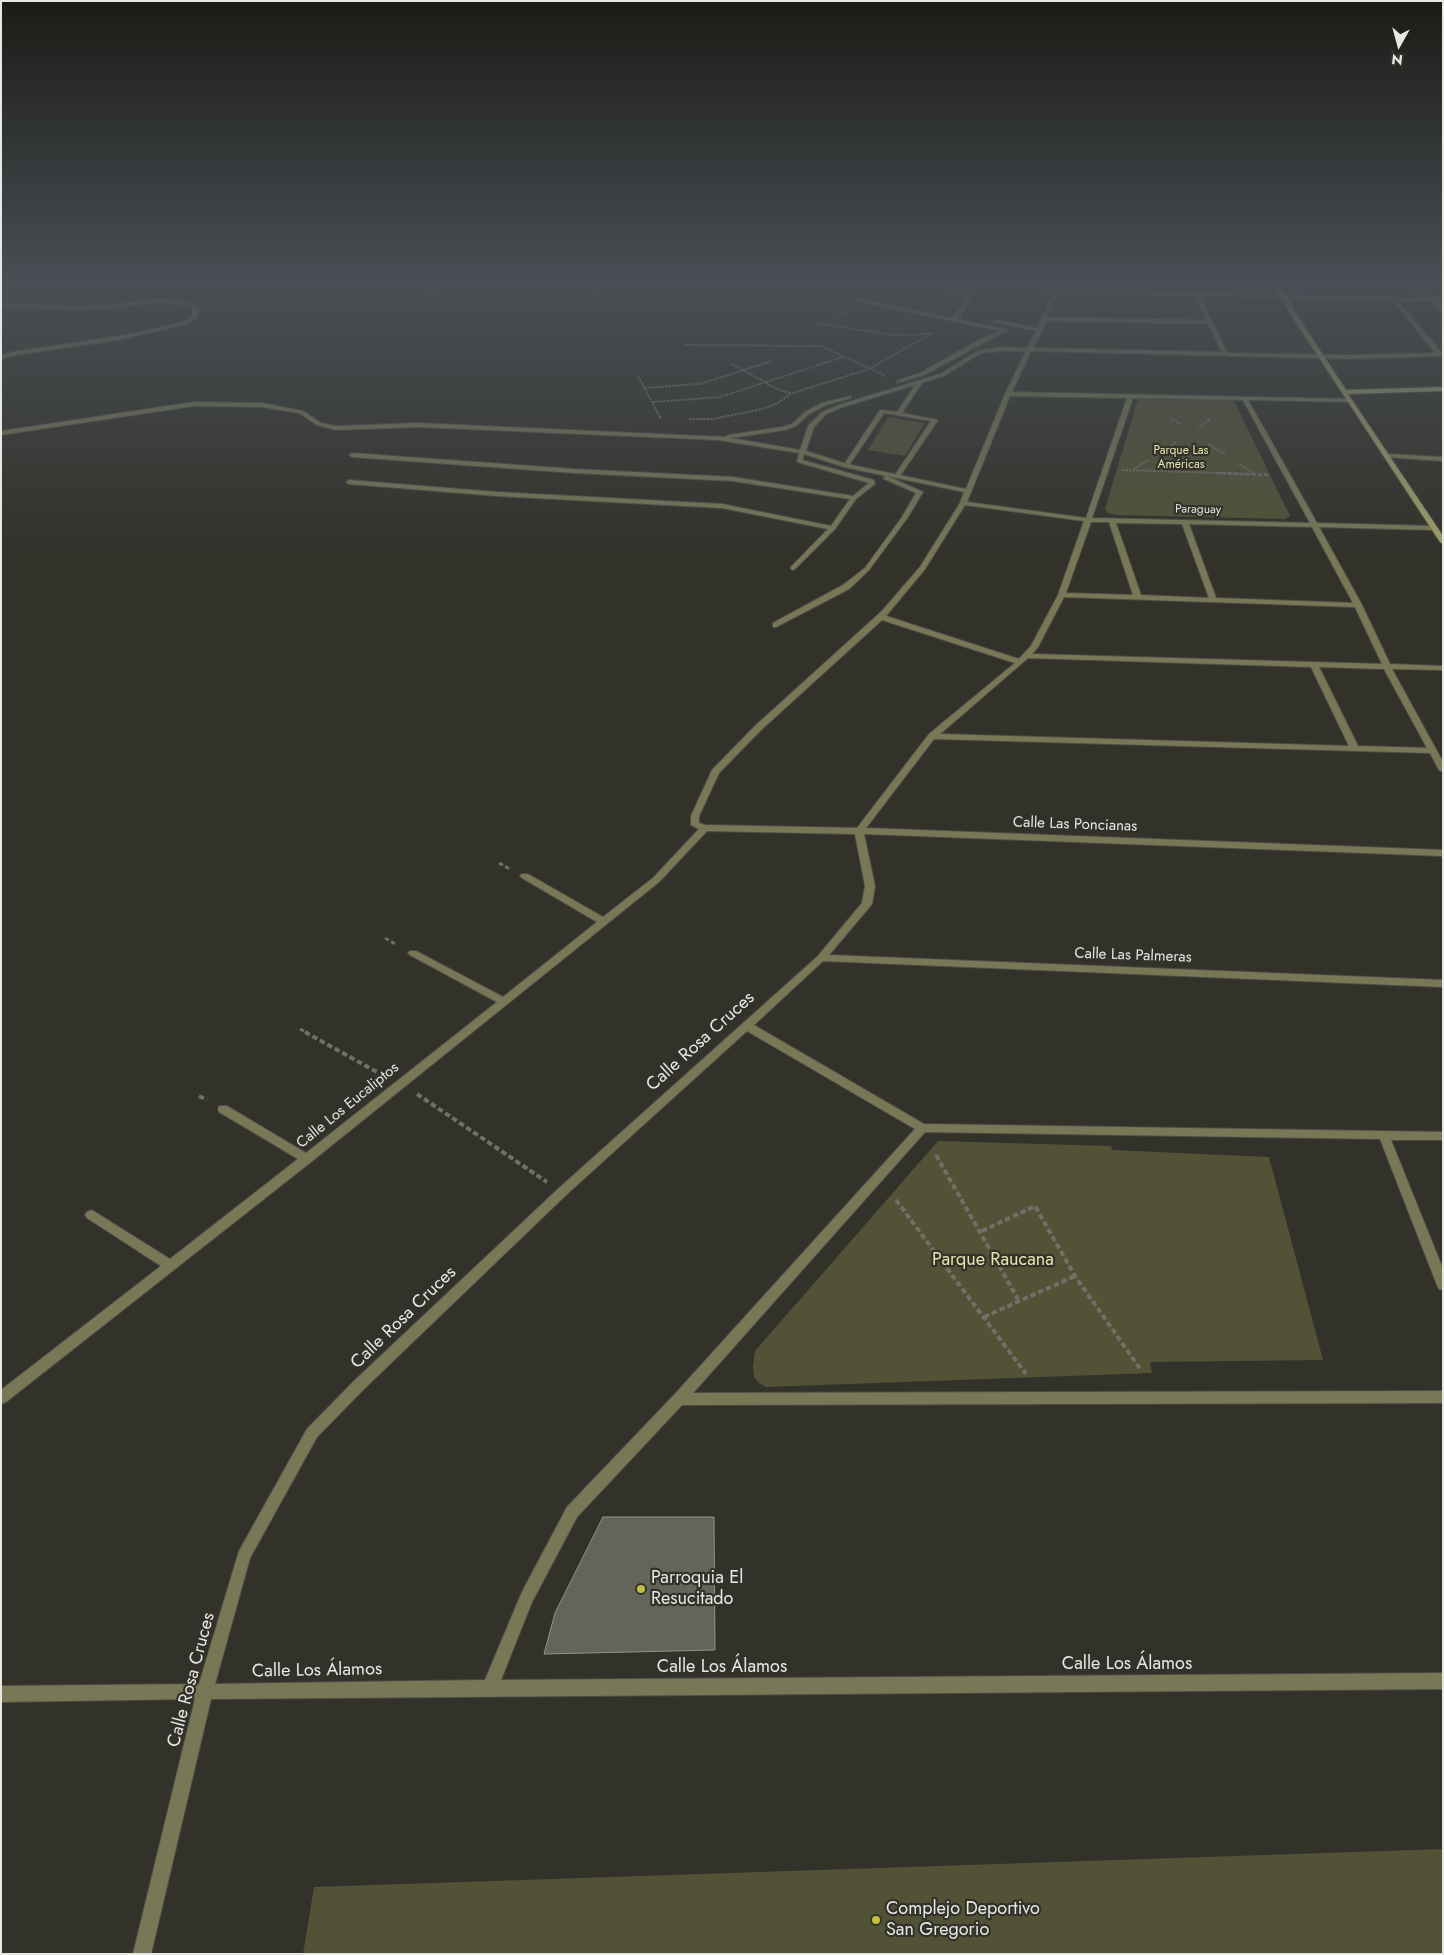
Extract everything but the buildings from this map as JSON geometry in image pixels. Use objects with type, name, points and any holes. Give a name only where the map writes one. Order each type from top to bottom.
[{"type":"street","points":[[718,438],[783,429],[794,425],[807,413],[824,404],[921,374]]},
{"type":"street","points":[[793,568],[833,528],[854,498],[872,484],[872,481],[800,463],[798,459],[803,452],[811,426],[824,413],[841,406],[943,374]]},
{"type":"street","points":[[705,828],[695,826],[695,816],[715,772],[758,728],[880,617],[923,568],[963,503],[1017,374]]},
{"type":"street","points":[[1333,374],[1443,542]]},
{"type":"street","points":[[898,414],[919,383]]},
{"type":"street","points":[[1345,392],[1443,389]]},
{"type":"street","points":[[1008,394],[1350,400]]},
{"type":"street","points":[[859,830],[932,736],[1023,659],[1034,647],[1062,596],[1131,396]]},
{"type":"street","points":[[1245,399],[1358,605],[1387,666],[1443,770]]},
{"type":"street","points":[[1,433],[194,404],[270,406],[301,412],[319,424],[336,428],[418,425],[718,438],[803,452],[846,466],[898,475],[967,491]]},
{"type":"street","points":[[846,466],[882,411],[935,420],[898,475]]},
{"type":"street","points":[[352,455],[574,471],[733,479],[854,498]]},
{"type":"street","points":[[1387,456],[1443,458]]},
{"type":"street","points":[[776,625],[846,588],[867,570],[919,496],[920,492],[909,486],[869,471]]},
{"type":"street","points":[[349,482],[497,494],[722,506],[833,528]]},
{"type":"street","name":"Paraguay","points":[[963,503],[1089,520],[1433,528]]},
{"type":"street","points":[[1112,520],[1138,598]]},
{"type":"street","points":[[1185,522],[1213,600]]},
{"type":"street","points":[[1062,596],[1358,605]]},
{"type":"street","points":[[880,617],[1023,659],[1443,668]]},
{"type":"street","points":[[1314,664],[1354,749]]},
{"type":"street","points":[[932,736],[1433,751]]},
{"type":"street","name":"Calle Las Poncianas","points":[[705,828],[859,830],[1443,853]]},
{"type":"street","name":"Calle Los Eucaliptos","points":[[2,1396],[307,1159],[656,880],[705,828]]},
{"type":"street","name":"Calle Rosa Cruces","points":[[142,1954],[205,1692],[244,1556],[312,1434],[359,1385],[562,1192],[821,958],[867,904],[870,896],[870,886],[859,830]]},
{"type":"street","points":[[526,876],[603,921]]},
{"type":"street","points":[[413,953],[503,1001]]},
{"type":"street","name":"Calle Las Palmeras","points":[[821,958],[1443,984]]},
{"type":"street","points":[[746,1024],[922,1128],[1443,1136]]},
{"type":"street","points":[[223,1109],[307,1159]]},
{"type":"street","points":[[490,1688],[527,1597],[572,1512],[679,1399],[922,1128]]},
{"type":"street","points":[[1384,1135],[1443,1285]]},
{"type":"street","points":[[91,1215],[169,1265]]},
{"type":"street","points":[[679,1399],[1443,1397]]},
{"type":"street","name":"Calle Los Álamos","points":[[1,1694],[490,1688],[1443,1681]]},
{"type":"path","points":[[644,388],[700,384],[730,374]]},
{"type":"path","points":[[750,374],[790,394]]},
{"type":"path","points":[[653,402],[706,399],[792,374]]},
{"type":"path","points":[[686,419],[713,420],[730,417],[778,403],[790,394],[850,374]]},
{"type":"path","points":[[882,374],[898,382]]},
{"type":"path","points":[[638,376],[653,402],[660,419],[668,419]]},
{"type":"path","points":[[1170,418],[1183,425]]},
{"type":"path","points":[[1199,427],[1210,420]]},
{"type":"path","points":[[1158,452],[1177,442]]},
{"type":"path","points":[[1208,444],[1225,454]]},
{"type":"path","points":[[1132,470],[1148,460]]},
{"type":"path","points":[[1239,464],[1255,474]]},
{"type":"path","points":[[1105,470],[1286,475]]},
{"type":"path","points":[[1267,475],[1271,482]]},
{"type":"path","points":[[300,1030],[377,1072]]},
{"type":"path","points":[[400,1083],[562,1192]]},
{"type":"path","points":[[936,1155],[982,1231],[1019,1301]]},
{"type":"path","points":[[896,1200],[1026,1374]]},
{"type":"path","points":[[982,1231],[1035,1206],[1075,1276],[1141,1370]]},
{"type":"path","points":[[984,1317],[1075,1276]]},
{"type":"green space","name":"Parque Las Américas","points":[[1138,399],[1234,401],[1290,516],[1285,519],[1116,515],[1108,513],[1105,509]]},
{"type":"green space","points":[[888,417],[925,423],[905,456],[868,450]]},
{"type":"green space","name":"Parque Raucana","points":[[938,1141],[1111,1146],[1112,1150],[1269,1157],[1323,1360],[1150,1362],[1152,1373],[766,1387],[759,1383],[754,1377],[755,1351]]},
{"type":"green space","name":"Complejo Deportivo San Gregorio","points":[[1443,1849],[1443,1954],[303,1954],[314,1887]]},
{"type":"place","name":"Parroquia El Resucitado","points":[[641,1589]]},
{"type":"place","name":"Complejo Deportivo San Gregorio","points":[[876,1920]]}]
